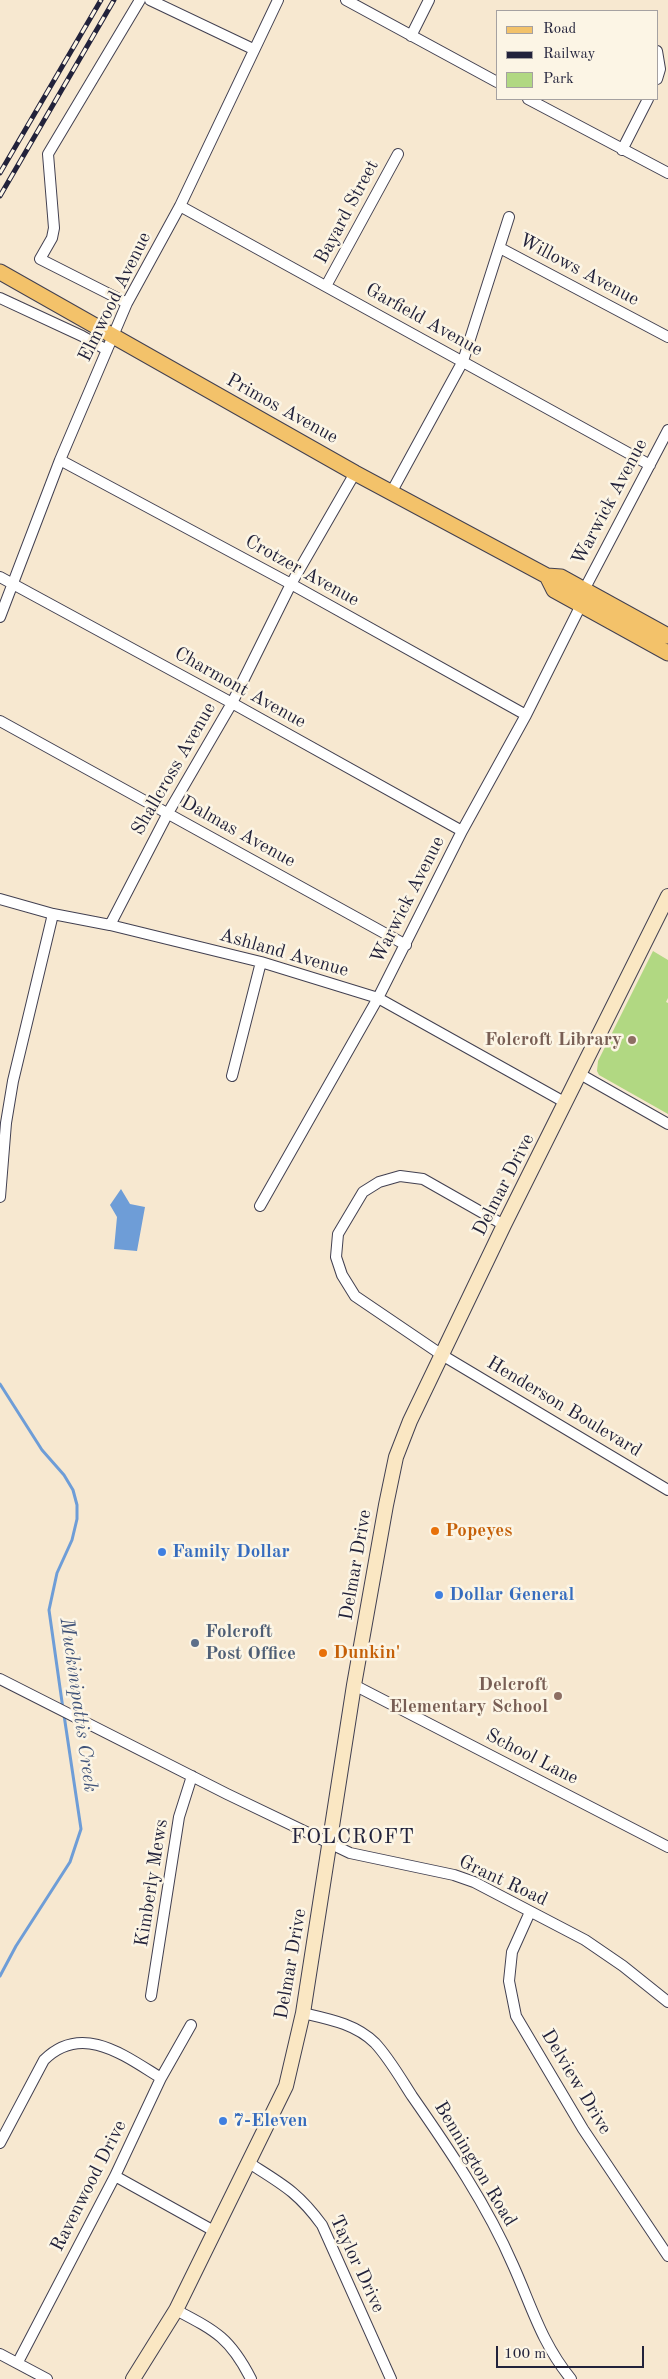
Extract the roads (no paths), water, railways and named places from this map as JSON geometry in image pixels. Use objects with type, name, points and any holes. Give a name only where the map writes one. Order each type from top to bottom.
[{"type":"main road","name":"Primos Avenue","points":[[0,272],[110,344],[392,491],[547,576],[554,590],[582,598],[668,636]]},
{"type":"main road","name":"Primos Avenue","points":[[582,598],[668,652]]},
{"type":"street","points":[[127,303],[40,259],[52,238],[54,228],[48,154],[116,36],[140,0]]},
{"type":"street","points":[[150,0],[253,49]]},
{"type":"street","name":"Elmwood Avenue","points":[[0,617],[60,460],[127,303],[180,206],[253,49],[278,0]]},
{"type":"street","points":[[346,0],[496,81]]},
{"type":"street","points":[[411,36],[429,0]]},
{"type":"street","points":[[658,57],[660,69],[658,76]]},
{"type":"street","points":[[530,100],[668,173]]},
{"type":"street","points":[[622,150],[647,100]]},
{"type":"street","name":"Bayard Street","points":[[326,286],[398,154]]},
{"type":"street","name":"Garfield Avenue","points":[[180,206],[650,466]]},
{"type":"street","points":[[392,491],[462,361],[509,217]]},
{"type":"street","name":"Willows Avenue","points":[[500,248],[668,337]]},
{"type":"street","points":[[0,298],[82,336],[110,344]]},
{"type":"street","name":"Warwick Avenue","points":[[260,1206],[406,945],[462,831],[526,715],[582,598],[668,430]]},
{"type":"street","name":"Crotzer Avenue","points":[[60,460],[291,584],[526,715]]},
{"type":"street","name":"Shallcross Avenue","points":[[110,925],[168,813],[232,703],[291,584],[355,473]]},
{"type":"street","name":"Charmont Avenue","points":[[0,577],[462,831]]},
{"type":"street","name":"Dalmas Avenue","points":[[0,721],[406,945]]},
{"type":"street","name":"Delmar Drive","points":[[133,2379],[176,2310],[286,2086],[303,2013],[354,1685],[396,1457],[410,1421],[504,1225],[668,896]]},
{"type":"street","name":"Ashland Avenue","points":[[0,899],[53,914],[110,925],[261,962],[378,998],[566,1103]]},
{"type":"street","points":[[0,1198],[6,1123],[13,1081],[53,914]]},
{"type":"street","points":[[232,1076],[261,962]]},
{"type":"street","points":[[580,1074],[668,1124]]},
{"type":"street","name":"Henderson Boulevard","points":[[504,1225],[423,1179],[400,1176],[379,1182],[363,1192],[338,1234],[336,1258],[342,1275],[355,1296],[442,1355],[668,1490]]},
{"type":"street","name":"Grant Road","points":[[0,1678],[192,1776],[350,1853],[454,1875],[474,1882],[585,1940],[624,1966],[668,2002]]},
{"type":"street","name":"School Lane","points":[[354,1685],[668,1847]]},
{"type":"street","name":"Kimberly Mews","points":[[151,1996],[180,1817],[192,1776]]},
{"type":"street","name":"Delview Drive","points":[[530,1912],[512,1952],[509,1982],[516,2016],[583,2130],[668,2256]]},
{"type":"street","name":"Bennington Road","points":[[303,2013],[355,2028],[375,2043],[427,2118],[490,2218],[513,2264],[541,2334],[571,2379]]},
{"type":"street","name":"Ravenwood Drive","points":[[18,2362],[115,2176],[161,2078],[191,2025]]},
{"type":"street","points":[[0,2143],[44,2060],[63,2046],[90,2043],[107,2046],[161,2078]]},
{"type":"street","name":"Taylor Drive","points":[[249,2162],[291,2189],[308,2206],[322,2225],[391,2379]]},
{"type":"street","points":[[115,2176],[214,2232]]},
{"type":"street","points":[[176,2310],[222,2336],[230,2344],[251,2379]]},
{"type":"street","points":[[0,2354],[47,2379]]},
{"type":"water","points":[[121,1189],[130,1204],[145,1207],[137,1251],[114,1249],[117,1217],[110,1205]]},
{"type":"waterway","name":"Muckinipattis Creek","points":[[0,1384],[42,1450],[64,1475],[73,1490],[77,1505],[77,1519],[72,1540],[57,1573],[49,1610],[63,1709]]},
{"type":"waterway","name":"Muckinipattis Creek","points":[[0,1976],[16,1946],[70,1862],[81,1829],[64,1715]]},
{"type":"railway","points":[[0,173],[101,0]]},
{"type":"railway","points":[[0,196],[114,0]]},
{"type":"place","name":"Folcroft Library","points":[[632,1040]]},
{"type":"place","name":"Popeyes","points":[[435,1531]]},
{"type":"place","name":"Family Dollar","points":[[162,1552]]},
{"type":"place","name":"Dollar General","points":[[439,1595]]},
{"type":"place","name":"Folcroft Post Office","points":[[195,1643]]},
{"type":"place","name":"Dunkin'","points":[[323,1653]]},
{"type":"place","name":"Delcroft Elementary School","points":[[558,1696]]},
{"type":"place","name":"7-Eleven","points":[[223,2121]]},
{"type":"district","name":"FOLCROFT","points":[[353,1837]]}]
